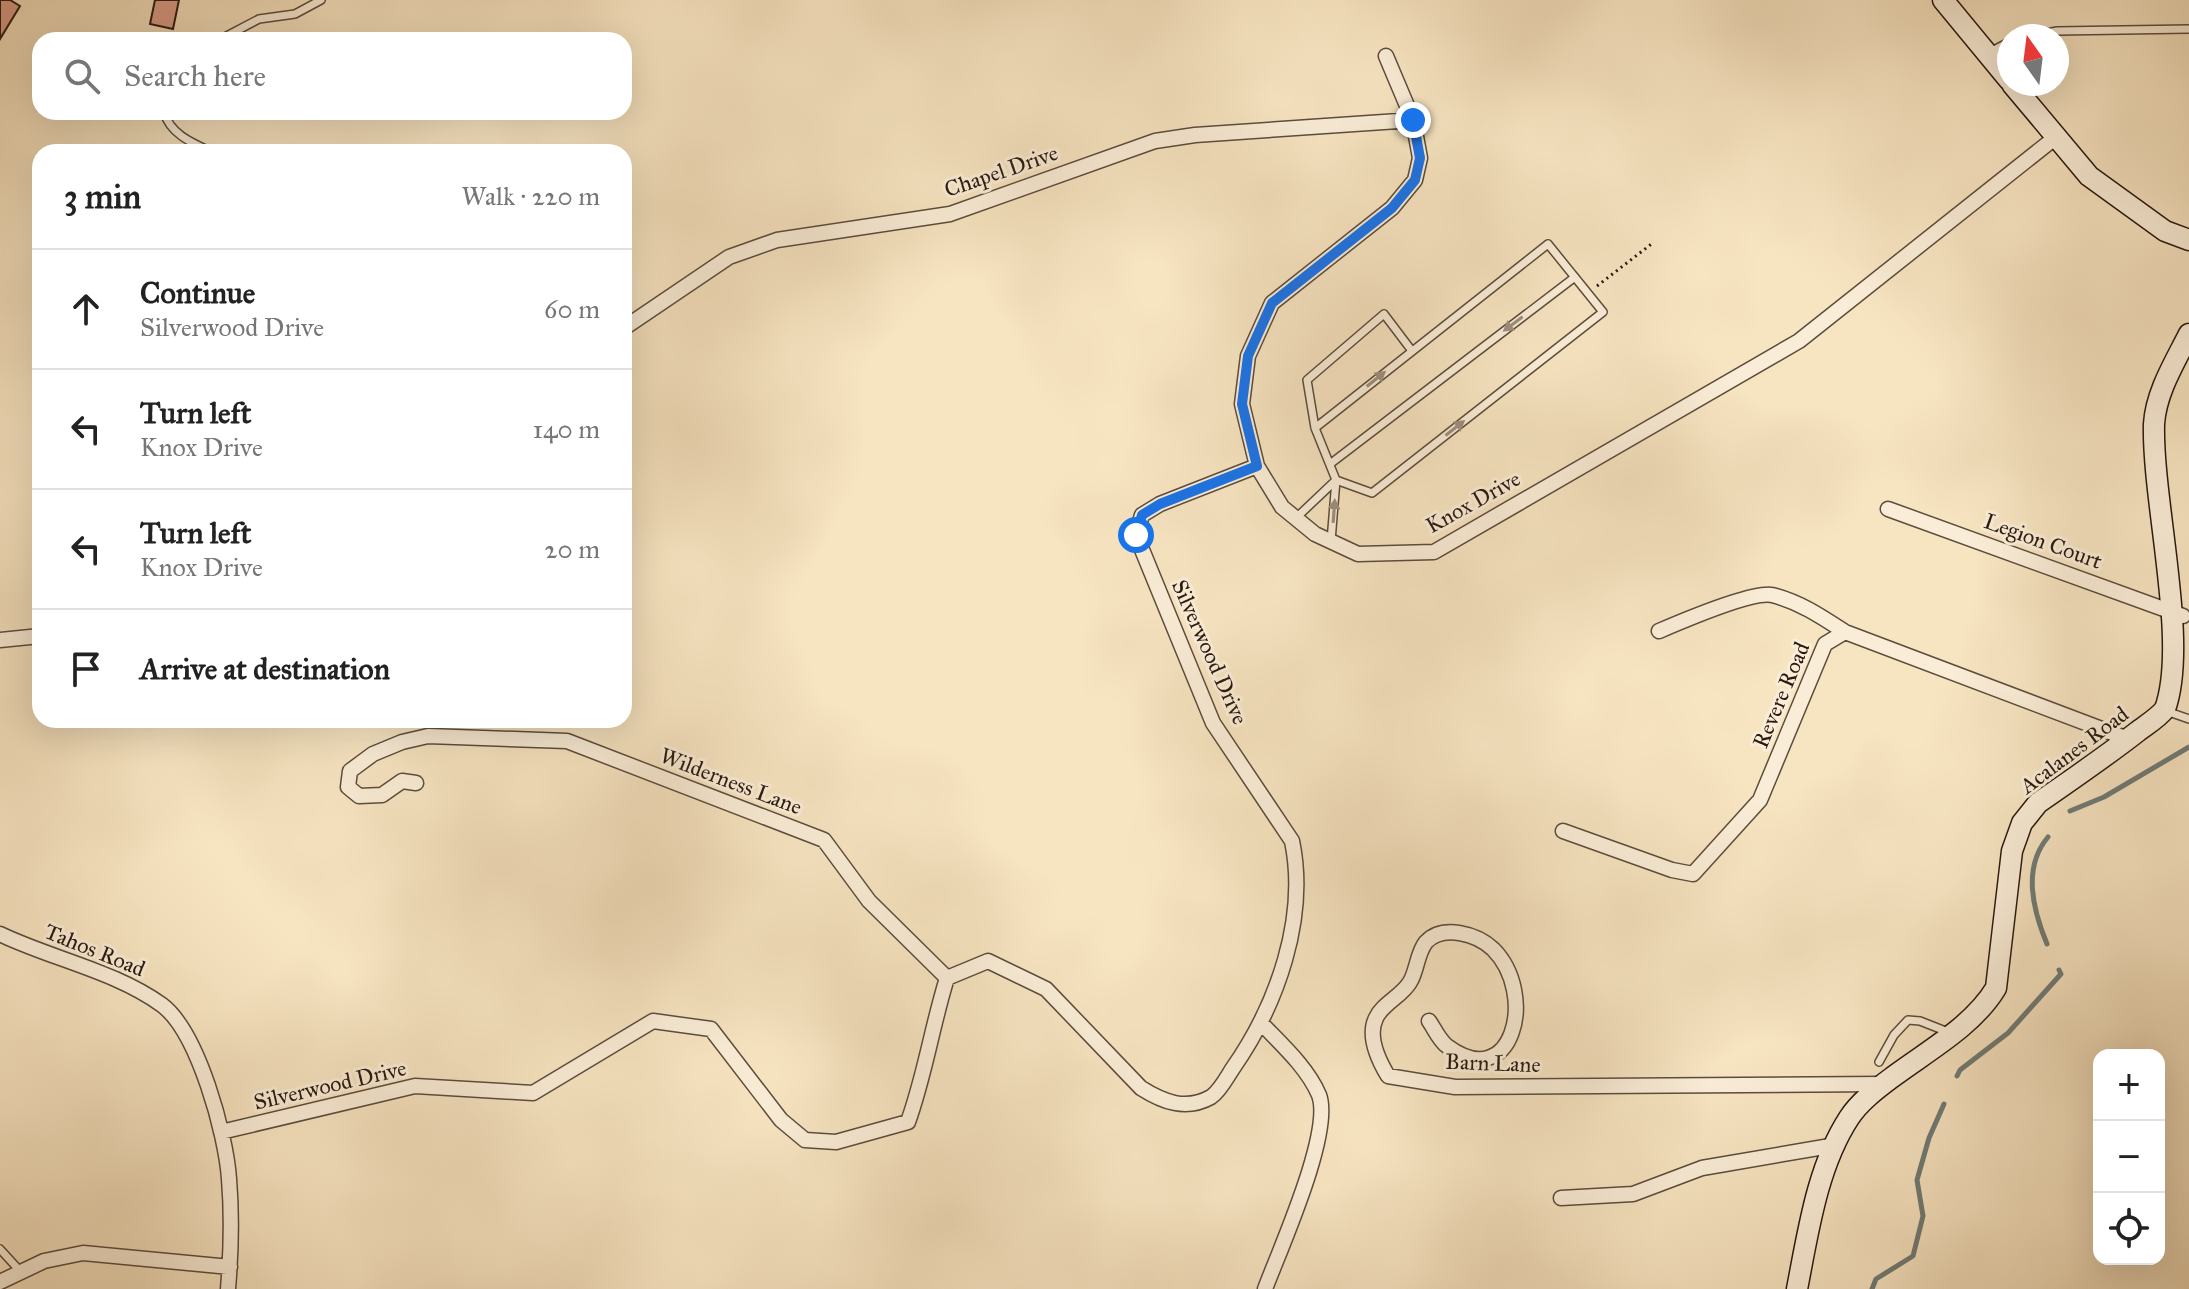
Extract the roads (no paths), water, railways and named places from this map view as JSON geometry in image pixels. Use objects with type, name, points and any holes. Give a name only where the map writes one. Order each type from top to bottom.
[{"type":"street","points":[[1943,0],[1997,66]]},
{"type":"street","name":"Knox Drive","points":[[1386,56],[1413,120],[1420,158],[1415,180],[1392,208],[1272,303],[1248,356],[1242,404],[1257,466],[1282,507],[1315,534],[1358,554],[1434,552],[1799,341],[2056,137]]},
{"type":"street","points":[[2022,96],[2089,176],[2165,231],[2189,240]]},
{"type":"street","name":"Chapel Drive","points":[[632,323],[729,257],[777,240],[950,214],[1155,141],[1195,135],[1413,120]]},
{"type":"street","name":"Acalanes Road","points":[[1797,1289],[1811,1219],[1836,1145],[1849,1119],[1883,1084],[1981,1009],[1996,988],[2012,851],[2022,823],[2038,803],[2164,710],[2178,690],[2183,657],[2183,616],[2173,541],[2155,449],[2154,421],[2163,385],[2189,334]]},
{"type":"street","name":"Silverwood Drive","points":[[221,1132],[415,1086],[533,1093],[653,1021],[711,1029],[781,1120],[805,1140],[836,1142],[908,1122],[921,1085],[932,1024],[947,978],[988,961],[1046,989],[1141,1088],[1174,1104],[1187,1105],[1212,1096],[1261,1023],[1290,942],[1297,895],[1296,863],[1292,841],[1213,723],[1136,535],[1142,515],[1160,504],[1257,466]]},
{"type":"street","name":"Legion Court","points":[[1888,509],[2183,616]]},
{"type":"street","points":[[1659,631],[1701,612],[1769,594],[1808,608],[1845,632],[2128,739]]},
{"type":"street","name":"Revere Road","points":[[1563,831],[1672,870],[1693,874],[1760,800],[1825,644],[1845,632]]},
{"type":"street","points":[[0,640],[32,637]]},
{"type":"street","name":"Wilderness Lane","points":[[416,783],[402,781],[382,795],[359,796],[348,787],[350,771],[373,754],[428,736],[567,741],[824,840],[869,901],[947,978]]},
{"type":"street","name":"Barn Lane","points":[[1429,1021],[1444,1044],[1472,1059],[1487,1059],[1504,1048],[1513,1030],[1518,1007],[1509,972],[1494,950],[1483,941],[1462,933],[1442,933],[1426,943],[1410,982],[1376,1018],[1374,1039],[1379,1061],[1388,1076],[1455,1087],[1883,1084]]},
{"type":"street","name":"Tahos Road","points":[[0,934],[138,989],[165,1007],[183,1029],[197,1056],[221,1132],[229,1179],[228,1289]]},
{"type":"street","points":[[1261,1023],[1295,1058],[1320,1097],[1319,1140],[1265,1289]]},
{"type":"street","points":[[1561,1198],[1633,1194],[1702,1168],[1836,1145]]},
{"type":"street","points":[[0,1282],[44,1261],[83,1253],[230,1267]]},
{"type":"lane","points":[[234,32],[259,19],[295,14],[321,0]]},
{"type":"lane","points":[[2069,31],[2189,29]]},
{"type":"lane","points":[[1987,54],[1997,49]]},
{"type":"lane","points":[[168,120],[174,131],[194,144]]},
{"type":"lane","points":[[1315,428],[1548,244],[1603,312],[1372,493],[1336,480]]},
{"type":"lane","points":[[1330,464],[1575,277]]},
{"type":"lane","points":[[1331,541],[1336,480],[1315,428],[1307,380],[1384,314],[1412,351]]},
{"type":"lane","points":[[1296,518],[1336,480]]},
{"type":"lane","points":[[2164,710],[2189,719]]},
{"type":"lane","points":[[1879,1062],[1894,1035],[1908,1020],[1920,1021],[1951,1033]]},
{"type":"lane","points":[[0,1249],[21,1272]]},
{"type":"waterway","points":[[2070,811],[2104,797],[2189,747]]},
{"type":"waterway","points":[[2047,944],[2032,889],[2035,862],[2048,837]]},
{"type":"waterway","points":[[1957,1076],[1960,1070],[2008,1033],[2061,974],[2059,970]]},
{"type":"waterway","points":[[1872,1289],[1876,1279],[1913,1256],[1923,1216],[1917,1180],[1929,1138],[1944,1104]]}]
